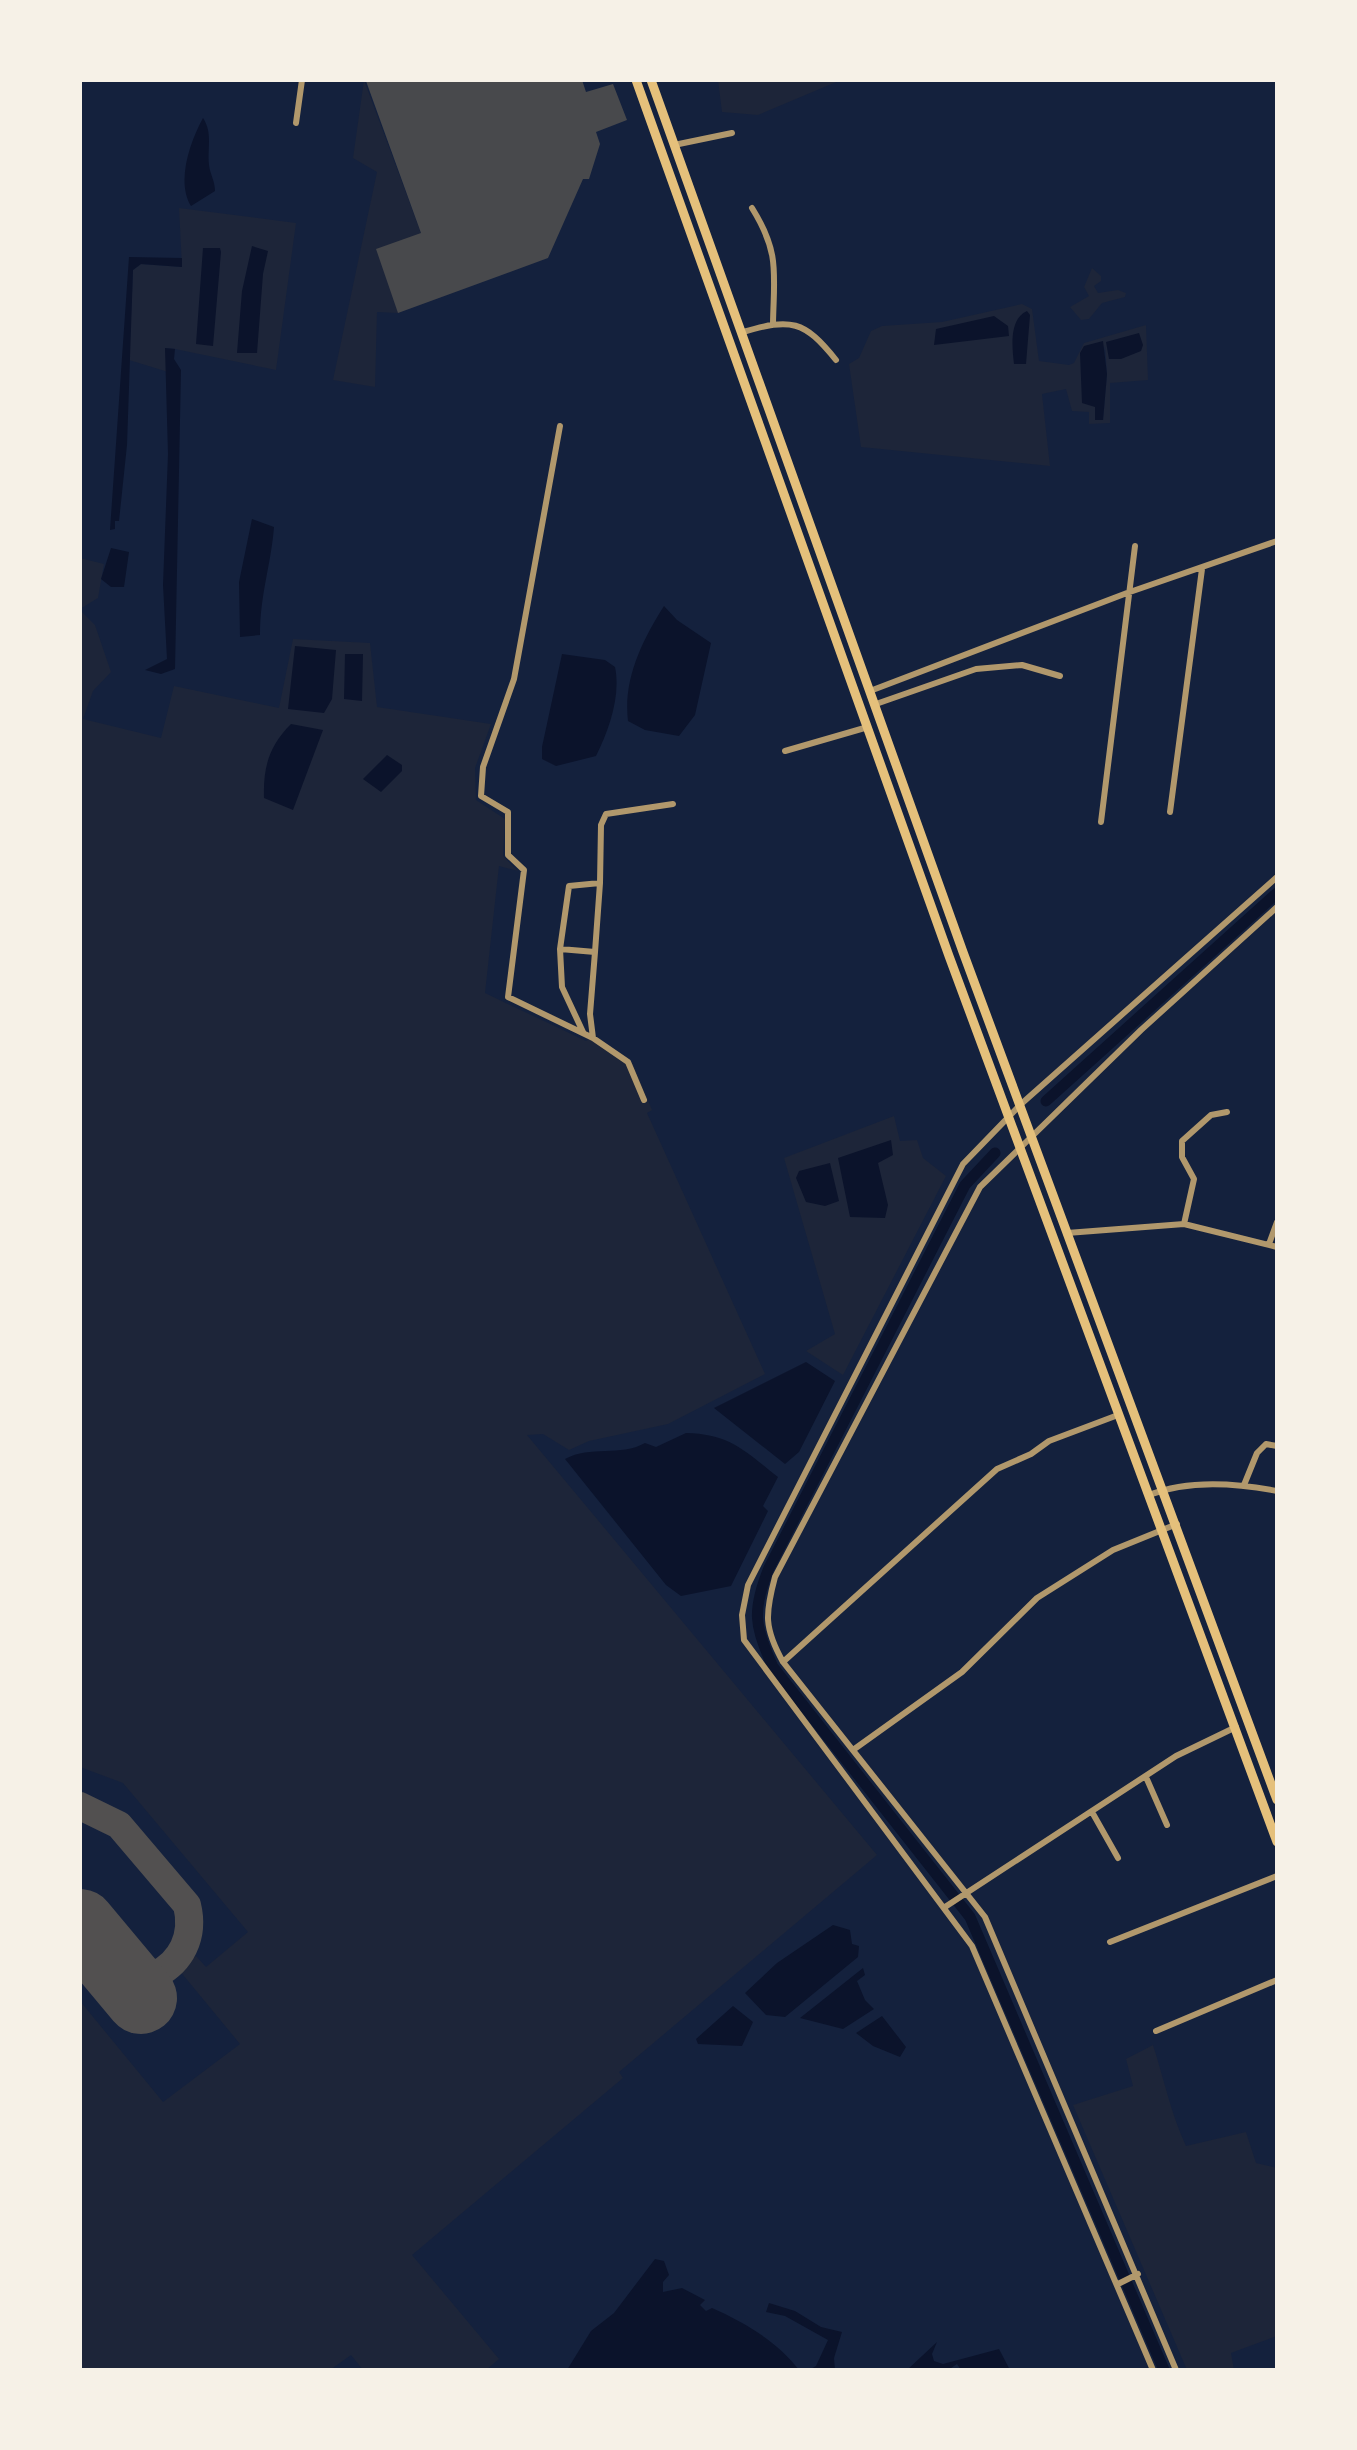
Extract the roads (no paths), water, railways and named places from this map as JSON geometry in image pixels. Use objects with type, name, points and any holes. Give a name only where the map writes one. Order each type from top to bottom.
[{"type":"highway","points":[[636,80],[1118,1415],[1277,1842]]},
{"type":"highway","points":[[651,80],[1020,1105],[1277,1800]]},
{"type":"street","points":[[296,123],[302,80]]},
{"type":"street","points":[[674,145],[732,133]]},
{"type":"street","points":[[752,208],[772,243],[773,323]]},
{"type":"street","points":[[743,332],[773,323],[795,323],[808,330],[836,360]]},
{"type":"street","points":[[560,426],[514,679],[483,767],[481,790],[484,800],[508,812],[508,855],[524,870],[508,997],[593,1038],[628,1062],[644,1100]]},
{"type":"street","points":[[870,691],[1127,593],[1277,541]]},
{"type":"street","points":[[1101,822],[1135,546]]},
{"type":"street","points":[[1170,812],[1202,569]]},
{"type":"street","points":[[876,704],[976,669],[1022,665],[1060,676]]},
{"type":"street","points":[[785,751],[868,727]]},
{"type":"street","points":[[593,1038],[590,1014],[601,825],[606,814],[673,804]]},
{"type":"street","points":[[1153,2370],[972,1946],[947,1906],[744,1640],[742,1615],[748,1585],[963,1164],[1020,1105],[1277,877]]},
{"type":"street","points":[[584,1034],[562,987],[560,949],[569,886],[600,883]]},
{"type":"street","points":[[1176,2370],[985,1917],[964,1896],[783,1662],[769,1636],[767,1607],[775,1577],[980,1187],[1020,1145],[1277,907]]},
{"type":"street","points":[[560,949],[595,952]]},
{"type":"street","points":[[1184,1224],[1194,1179],[1182,1157],[1182,1141],[1211,1115],[1227,1112]]},
{"type":"street","points":[[1269,1244],[1277,1222]]},
{"type":"street","points":[[1067,1233],[1184,1224],[1277,1247]]},
{"type":"street","points":[[783,1662],[997,1469],[1031,1454],[1049,1441],[1118,1415]]},
{"type":"street","points":[[1244,1485],[1257,1453],[1266,1444],[1277,1446]]},
{"type":"street","points":[[1149,1495],[1162,1490],[1244,1485],[1277,1491]]},
{"type":"street","points":[[853,1750],[962,1672],[1037,1598],[1113,1550],[1177,1524]]},
{"type":"street","points":[[947,1906],[1176,1756],[1236,1727]]},
{"type":"street","points":[[1146,1777],[1167,1825]]},
{"type":"street","points":[[1092,1812],[1118,1858]]},
{"type":"street","points":[[1110,1942],[1277,1876]]},
{"type":"street","points":[[1156,2031],[1277,1980]]},
{"type":"street","points":[[1118,2284],[1138,2274]]},
{"type":"waterway","points":[[1046,1101],[1277,893]]},
{"type":"waterway","points":[[995,1153],[965,1185],[769,1568],[758,1607],[759,1629],[773,1667],[970,1917],[1164,2370]]}]
